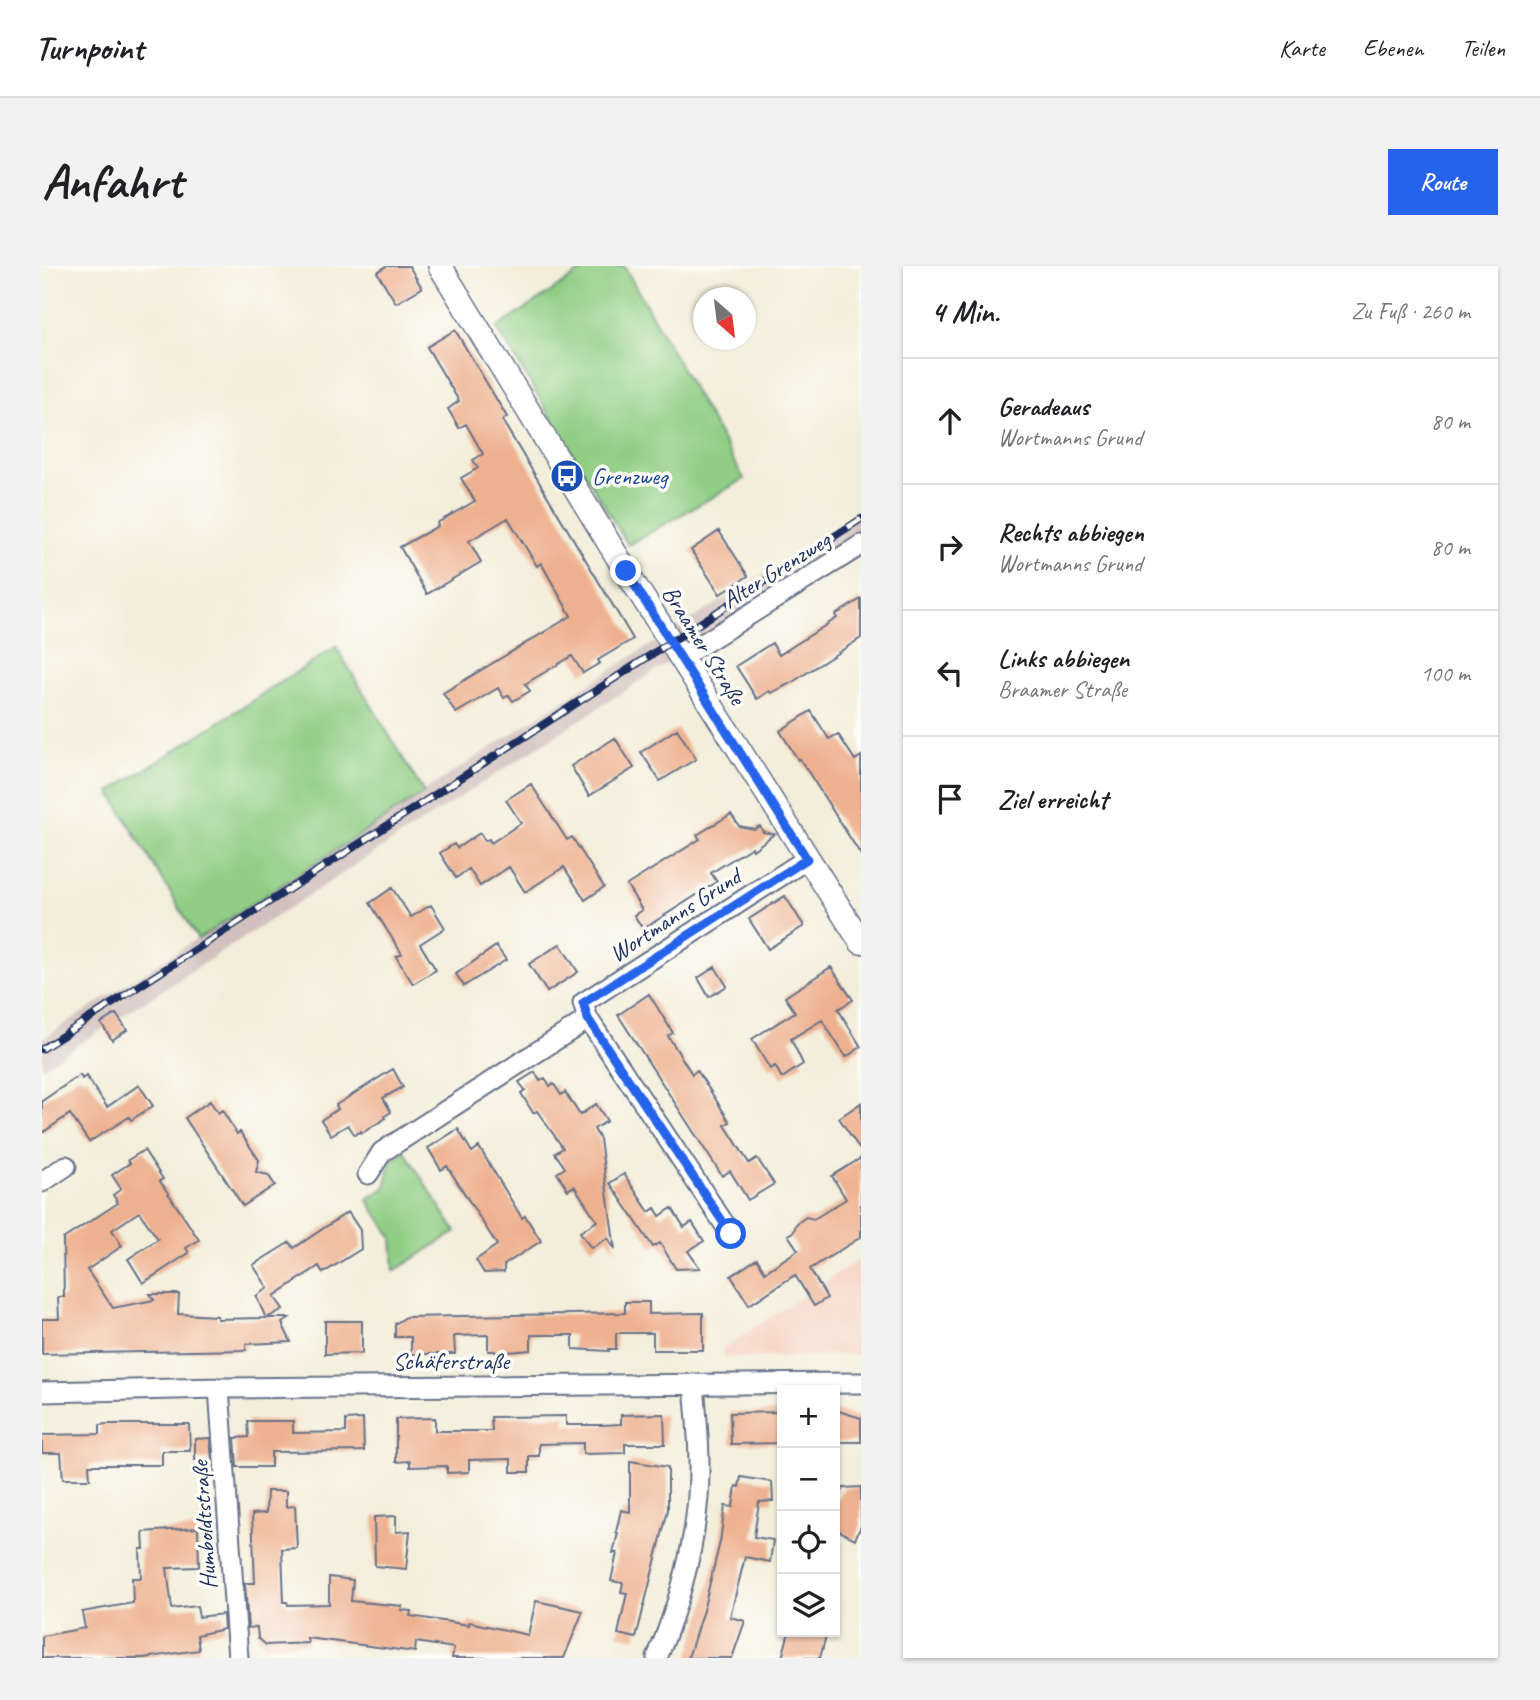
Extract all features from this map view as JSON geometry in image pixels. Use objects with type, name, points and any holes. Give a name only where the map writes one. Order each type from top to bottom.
[{"type":"street","name":"Braamer Straße","points":[[440,266],[680,658],[861,942]]},
{"type":"street","name":"Alter Grenzweg","points":[[680,658],[861,545]]},
{"type":"street","name":"Wortmanns Grund","points":[[588,1019],[583,1003],[807,859]]},
{"type":"street","points":[[368,1174],[382,1152],[588,1019],[731,1234]]},
{"type":"street","points":[[42,1182],[66,1166]]},
{"type":"street","name":"Schäferstraße","points":[[42,1392],[861,1383]]},
{"type":"street","points":[[657,1658],[682,1592],[696,1516],[699,1466],[694,1384]]},
{"type":"street","name":"Humboldtstraße","points":[[219,1388],[238,1658]]},
{"type":"shaded area","points":[[861,508],[861,538],[42,1068],[42,1039],[612,669],[829,534]]},
{"type":"shaded area","points":[[861,1258],[861,1354],[725,1358],[722,1349]]},
{"type":"green space","points":[[589,266],[624,266],[744,479],[628,545],[497,328]]},
{"type":"green space","points":[[336,647],[424,793],[198,939],[110,792]]},
{"type":"green space","points":[[404,1150],[456,1232],[394,1271],[392,1237],[367,1199],[385,1188],[391,1162]]},
{"type":"building","points":[[387,266],[409,266],[422,288],[396,303],[377,272]]},
{"type":"building","points":[[455,330],[507,417],[502,420],[633,639],[598,660],[600,663],[583,673],[572,656],[525,684],[530,691],[513,701],[509,695],[504,698],[498,688],[456,713],[443,693],[571,616],[541,563],[537,566],[508,518],[469,541],[481,562],[427,594],[400,547],[475,501],[461,478],[478,468],[473,460],[483,454],[466,424],[459,428],[448,409],[459,401],[427,347]]},
{"type":"building","points":[[719,531],[748,576],[720,594],[691,550]]},
{"type":"building","points":[[861,599],[861,638],[791,683],[771,693],[769,691],[757,699],[736,666],[772,643],[779,655],[837,618],[835,615]]},
{"type":"building","points":[[811,711],[829,739],[838,734],[855,760],[861,756],[861,855],[780,731]]},
{"type":"building","points":[[677,729],[696,759],[660,781],[641,752]]},
{"type":"building","points":[[615,738],[634,768],[589,796],[571,766]]},
{"type":"building","points":[[531,784],[567,840],[572,837],[604,887],[585,900],[564,867],[525,892],[509,867],[480,886],[469,869],[456,878],[440,853],[454,844],[457,848],[480,833],[485,841],[489,839],[491,843],[521,823],[506,800]]},
{"type":"building","points":[[731,814],[739,826],[754,829],[760,826],[763,832],[774,834],[753,850],[752,847],[711,873],[717,882],[643,929],[634,915],[642,910],[627,885],[700,839],[697,835]]},
{"type":"building","points":[[392,888],[411,917],[431,905],[445,928],[420,944],[436,970],[413,984],[396,957],[402,954],[370,903]]},
{"type":"building","points":[[785,896],[804,926],[768,949],[749,919]]},
{"type":"building","points":[[560,944],[578,972],[547,992],[529,964]]},
{"type":"building","points":[[496,946],[506,960],[464,986],[456,974]]},
{"type":"building","points":[[715,967],[727,986],[709,997],[698,978]]},
{"type":"building","points":[[831,967],[853,1000],[838,1009],[861,1047],[846,1057],[822,1020],[791,1039],[803,1064],[782,1078],[775,1066],[770,1069],[752,1039],[795,1012],[785,997]]},
{"type":"building","points":[[649,994],[673,1033],[668,1036],[692,1074],[697,1070],[730,1122],[725,1125],[749,1163],[757,1158],[774,1184],[748,1200],[730,1171],[722,1176],[618,1015]]},
{"type":"building","points":[[116,1014],[127,1030],[112,1040],[101,1023]]},
{"type":"building","points":[[393,1069],[403,1087],[383,1098],[391,1112],[386,1118],[362,1133],[361,1131],[355,1135],[348,1125],[331,1135],[321,1120],[338,1109],[336,1105]]},
{"type":"building","points":[[535,1072],[540,1081],[545,1078],[550,1086],[554,1084],[561,1095],[565,1092],[580,1115],[596,1104],[607,1121],[594,1129],[600,1139],[615,1250],[608,1238],[591,1248],[580,1232],[597,1221],[574,1186],[568,1190],[557,1173],[565,1168],[555,1153],[563,1148],[537,1111],[533,1113],[521,1093],[525,1090],[519,1082]]},
{"type":"building","points":[[80,1075],[82,1079],[86,1076],[107,1107],[139,1085],[153,1106],[131,1120],[129,1117],[89,1142],[70,1114],[42,1133],[42,1101]]},
{"type":"building","points":[[210,1101],[218,1113],[222,1110],[237,1134],[240,1132],[259,1160],[256,1172],[268,1175],[275,1185],[243,1206],[185,1118]]},
{"type":"building","points":[[861,1103],[861,1151],[839,1118]]},
{"type":"building","points":[[458,1129],[472,1152],[479,1147],[522,1218],[525,1216],[541,1241],[504,1265],[504,1272],[484,1273],[476,1260],[497,1245],[447,1166],[441,1170],[428,1148]]},
{"type":"building","points":[[144,1150],[163,1179],[160,1181],[199,1240],[186,1248],[189,1253],[143,1283],[128,1259],[158,1239],[139,1212],[112,1230],[122,1246],[87,1270],[113,1308],[154,1300],[150,1294],[179,1294],[178,1314],[217,1316],[217,1319],[266,1318],[256,1296],[268,1288],[253,1265],[290,1242],[294,1248],[348,1212],[360,1230],[361,1249],[323,1273],[319,1266],[274,1296],[283,1309],[267,1318],[289,1318],[282,1323],[291,1342],[246,1344],[246,1350],[42,1354],[42,1319],[59,1319],[58,1297],[64,1297],[63,1239],[118,1203],[113,1195],[121,1189],[112,1175]]},
{"type":"building","points":[[861,1158],[861,1237],[810,1269],[827,1298],[814,1306],[795,1275],[749,1305],[731,1276],[757,1259],[765,1272],[798,1250],[788,1235],[794,1231],[796,1224],[806,1217],[814,1219],[846,1199],[832,1176]]},
{"type":"building","points":[[624,1174],[649,1212],[655,1208],[660,1216],[672,1208],[684,1227],[692,1222],[704,1241],[688,1251],[700,1268],[676,1269],[660,1243],[653,1247],[610,1183]]},
{"type":"building","points":[[625,1302],[649,1302],[649,1314],[703,1313],[703,1350],[653,1350],[653,1333],[616,1333],[616,1349],[609,1351],[573,1349],[573,1335],[531,1335],[531,1350],[496,1353],[488,1351],[488,1335],[454,1336],[455,1354],[411,1354],[411,1337],[395,1337],[395,1324],[406,1317],[625,1313]]},
{"type":"building","points":[[325,1321],[362,1321],[362,1353],[325,1354]]},
{"type":"building","points":[[777,1412],[777,1443],[731,1444],[730,1413]]},
{"type":"building","points":[[840,1412],[861,1418],[861,1442],[840,1442]]},
{"type":"building","points":[[664,1414],[665,1444],[625,1444],[625,1453],[583,1454],[583,1443],[539,1444],[539,1456],[529,1456],[529,1472],[511,1472],[511,1459],[469,1460],[469,1472],[447,1473],[447,1466],[410,1467],[410,1461],[396,1462],[396,1419],[435,1418],[435,1431],[492,1431],[491,1417],[566,1416],[566,1425],[603,1425],[621,1424],[621,1415]]},
{"type":"building","points":[[363,1419],[364,1451],[271,1452],[271,1467],[237,1467],[235,1438],[249,1437],[248,1421],[293,1421],[293,1433],[346,1432],[346,1420]]},
{"type":"building","points":[[189,1424],[190,1451],[162,1451],[162,1465],[89,1465],[90,1479],[63,1479],[61,1453],[42,1453],[42,1435],[100,1434],[100,1425]]},
{"type":"building","points":[[210,1438],[212,1460],[195,1460],[195,1439]]},
{"type":"building","points":[[630,1461],[668,1467],[668,1510],[636,1638],[618,1634],[627,1593],[621,1592],[623,1583],[611,1581],[621,1510],[630,1512]]},
{"type":"building","points":[[741,1477],[772,1482],[773,1501],[759,1502],[754,1537],[773,1540],[770,1562],[745,1557],[730,1617],[745,1621],[732,1658],[688,1658],[720,1542],[725,1506],[733,1507],[736,1486],[739,1487]]},
{"type":"building","points":[[861,1487],[861,1526],[855,1539],[840,1532],[840,1494],[843,1488]]},
{"type":"building","points":[[267,1491],[286,1491],[286,1507],[295,1506],[297,1548],[282,1549],[284,1602],[288,1605],[329,1604],[329,1577],[353,1580],[351,1601],[402,1606],[401,1610],[411,1611],[410,1616],[469,1625],[469,1622],[528,1635],[536,1601],[583,1611],[564,1658],[452,1658],[454,1648],[416,1642],[415,1652],[307,1638],[308,1643],[266,1645],[258,1638],[257,1627],[248,1628],[245,1583],[255,1583],[252,1514],[266,1513]]},
{"type":"building","points":[[396,1516],[396,1532],[410,1531],[406,1569],[375,1566],[374,1517]]},
{"type":"building","points":[[198,1528],[199,1567],[167,1568],[172,1609],[197,1606],[199,1617],[223,1614],[224,1629],[197,1635],[199,1650],[143,1658],[42,1658],[42,1636],[85,1628],[82,1612],[133,1603],[132,1578],[141,1578],[140,1549],[144,1549],[143,1532]]},
{"type":"building","points":[[788,1637],[826,1637],[820,1658],[782,1658]]},
{"type":"railway","points":[[42,1049],[861,519]]},
{"type":"place","name":"Grenzweg","points":[[567,476]]},
{"type":"route","points":[[626,571],[807,859],[583,1003],[588,1019],[731,1234]]}]
